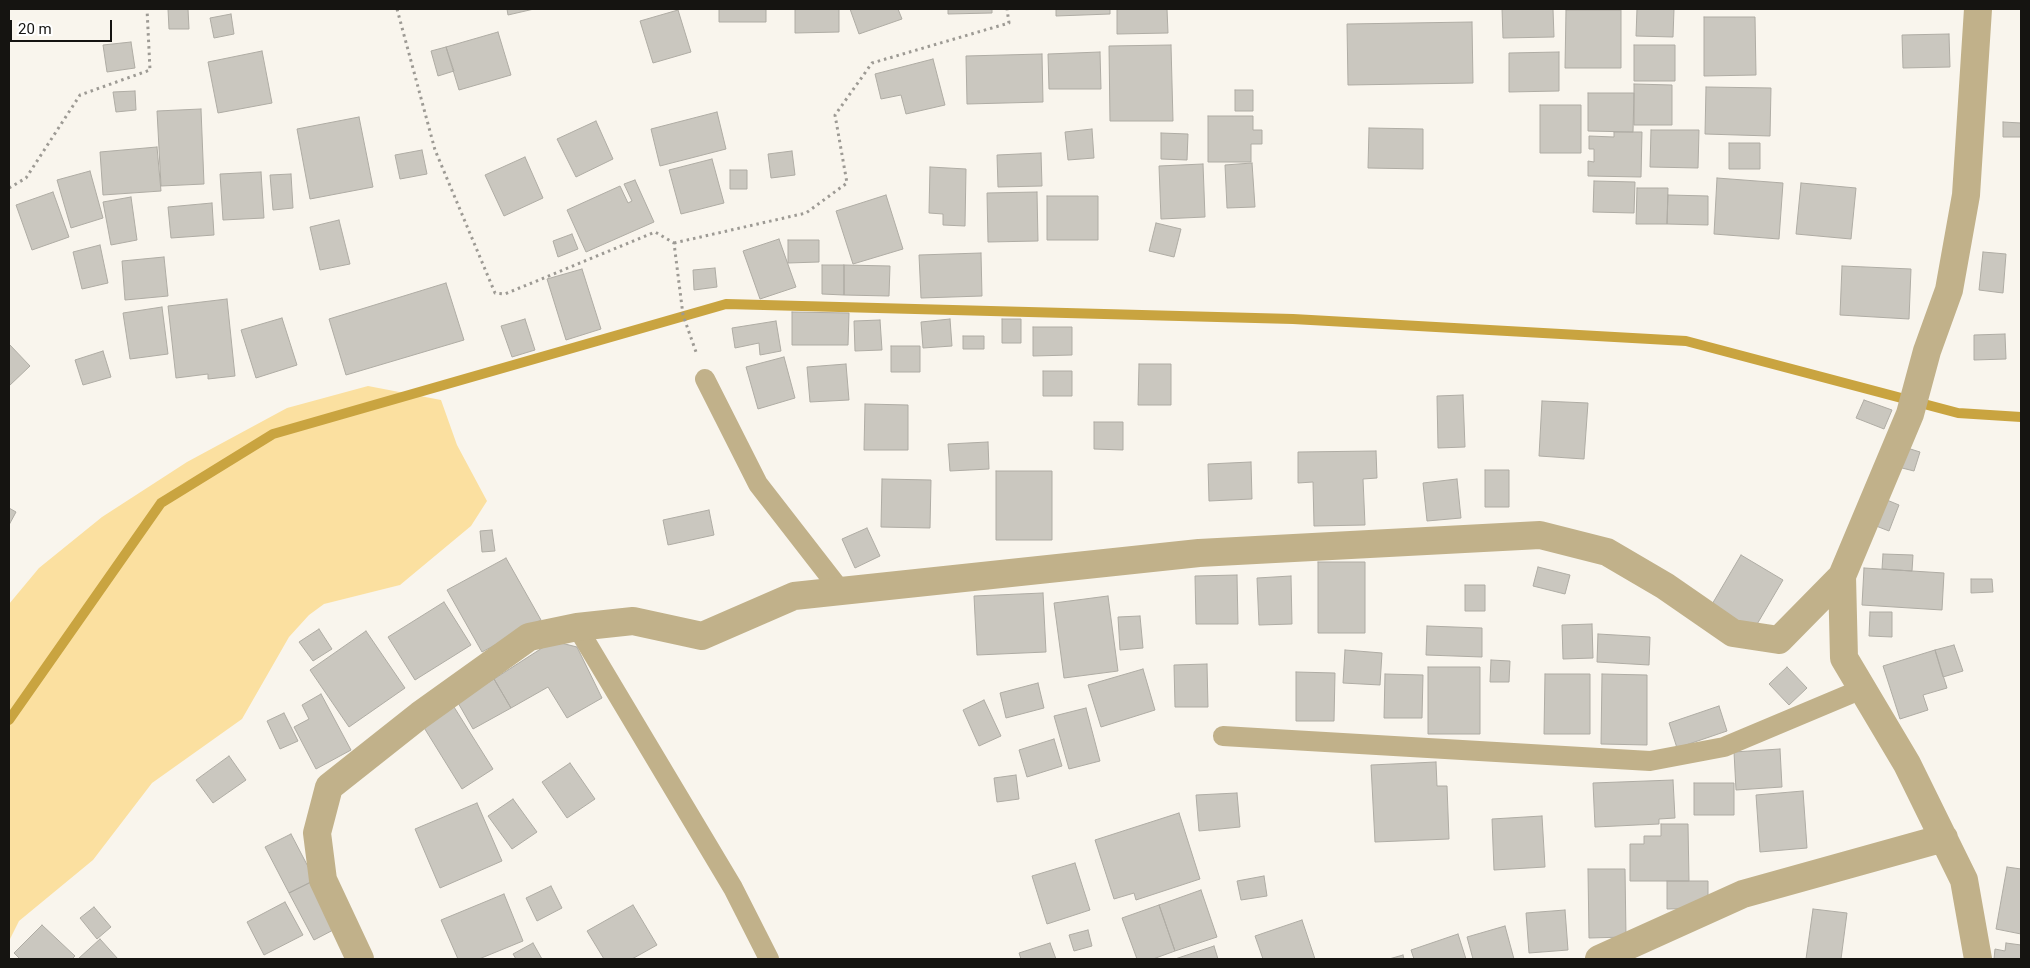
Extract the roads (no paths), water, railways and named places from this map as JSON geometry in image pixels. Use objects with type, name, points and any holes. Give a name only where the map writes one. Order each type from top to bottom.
[{"type":"street","points":[[360,959],[323,880],[317,833],[329,788],[420,715],[529,637],[577,627],[633,621],[702,636],[794,596],[1199,553],[1540,535],[1607,552],[1665,586],[1734,633],[1779,640],[1842,576],[1910,414],[1927,351],[1949,290],[1966,195],[1978,9]]},
{"type":"street","points":[[1842,576],[1844,658],[1907,764],[1964,880],[1978,959]]},
{"type":"street","points":[[1599,959],[1743,894],[1944,838]]},
{"type":"lane","points":[[705,379],[758,484],[841,591]]},
{"type":"lane","points":[[577,627],[733,888],[769,959]]},
{"type":"lane","points":[[1223,736],[1650,761],[1724,747],[1862,689]]},
{"type":"waterway","points":[[9,720],[161,503],[273,434],[726,304],[1293,319],[1686,341],[1958,413],[2021,417]]}]
